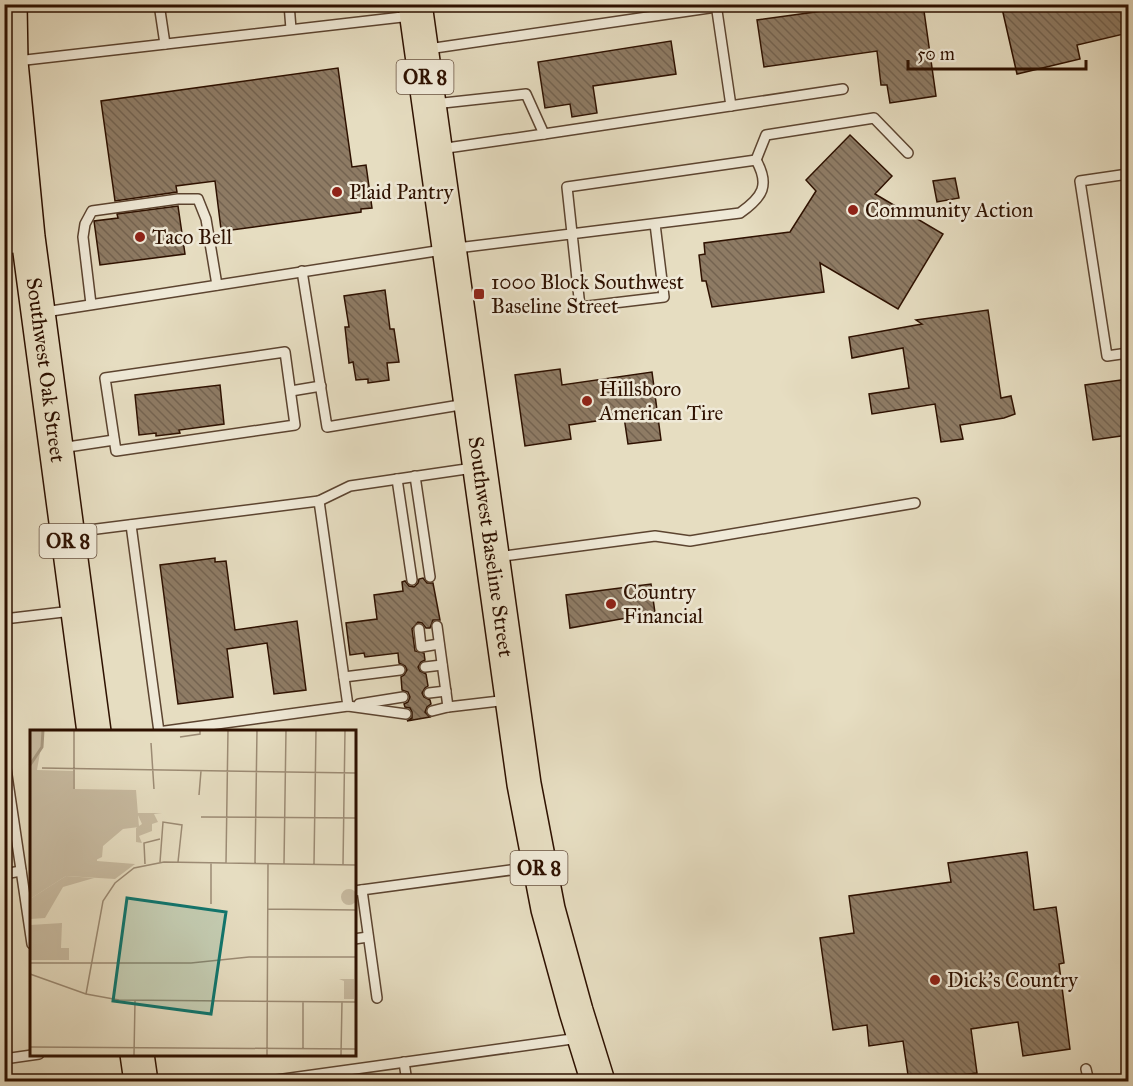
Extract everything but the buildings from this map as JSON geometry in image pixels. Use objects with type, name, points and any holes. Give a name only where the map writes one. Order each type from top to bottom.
[{"type":"highway","name":"Southwest Oak Street","points":[[10,4],[16,239],[38,313],[94,730]]},
{"type":"highway","name":"Southwest Baseline Street","points":[[416,10],[511,700],[539,866],[548,909],[598,1082]]},
{"type":"highway","points":[[137,1056],[141,1082]]},
{"type":"lane","points":[[159,4],[165,44]]},
{"type":"lane","points":[[289,4],[291,29]]},
{"type":"lane","points":[[421,50],[716,6],[731,106]]},
{"type":"lane","points":[[11,62],[291,29],[416,10]]},
{"type":"lane","points":[[435,150],[843,89]]},
{"type":"lane","points":[[429,104],[525,94],[544,134]]},
{"type":"lane","points":[[756,160],[766,135],[874,118],[908,153]]},
{"type":"lane","points":[[38,313],[449,249],[740,213],[760,196],[763,173],[756,160]]},
{"type":"lane","points":[[655,224],[664,297],[580,307],[567,187],[756,160]]},
{"type":"lane","points":[[1128,174],[1080,181],[1107,356],[1128,353]]},
{"type":"lane","points":[[91,304],[83,237],[85,224],[92,211],[178,199],[198,199],[206,219],[217,285]]},
{"type":"lane","points":[[302,272],[327,427],[470,404]]},
{"type":"lane","points":[[285,352],[295,425],[116,451],[114,440],[105,378],[285,352]]},
{"type":"lane","points":[[291,391],[321,386]]},
{"type":"lane","points":[[56,449],[114,440]]},
{"type":"lane","points":[[67,533],[319,501],[350,486],[479,467]]},
{"type":"lane","points":[[415,476],[430,577]]},
{"type":"lane","points":[[397,479],[412,580]]},
{"type":"lane","points":[[319,501],[348,706]]},
{"type":"lane","points":[[491,558],[655,536],[690,540],[915,503]]},
{"type":"lane","points":[[131,525],[159,730]]},
{"type":"lane","points":[[4,619],[78,610]]},
{"type":"lane","points":[[436,626],[448,707]]},
{"type":"lane","points":[[419,629],[422,647],[439,644]]},
{"type":"lane","points":[[425,667],[442,665]]},
{"type":"lane","points":[[344,677],[400,670]]},
{"type":"lane","points":[[429,693],[446,691]]},
{"type":"lane","points":[[174,730],[403,697]]},
{"type":"lane","points":[[432,711],[511,700]]},
{"type":"lane","points":[[348,706],[406,714]]},
{"type":"lane","points":[[4,755],[30,931]]},
{"type":"lane","points":[[377,998],[368,937],[358,891],[539,866]]},
{"type":"lane","points":[[4,874],[21,871]]},
{"type":"lane","points":[[356,939],[368,937]]},
{"type":"lane","points":[[262,1082],[584,1037]]},
{"type":"lane","points":[[4,1059],[30,1055]]},
{"type":"lane","points":[[404,1062],[407,1082]]},
{"type":"lane","points":[[1086,1069],[1089,1082]]},
{"type":"place","name":"Plaid Pantry","points":[[337,192]]},
{"type":"place","name":"Community Action","points":[[853,210]]},
{"type":"place","name":"Taco Bell","points":[[140,237]]},
{"type":"place","name":"1000 Block Southwest Baseline Street","points":[[479,294]]},
{"type":"place","name":"Hillsboro American Tire","points":[[587,401]]},
{"type":"place","name":"Country Financial","points":[[611,604]]},
{"type":"place","name":"Dick's Country","points":[[935,980]]}]
